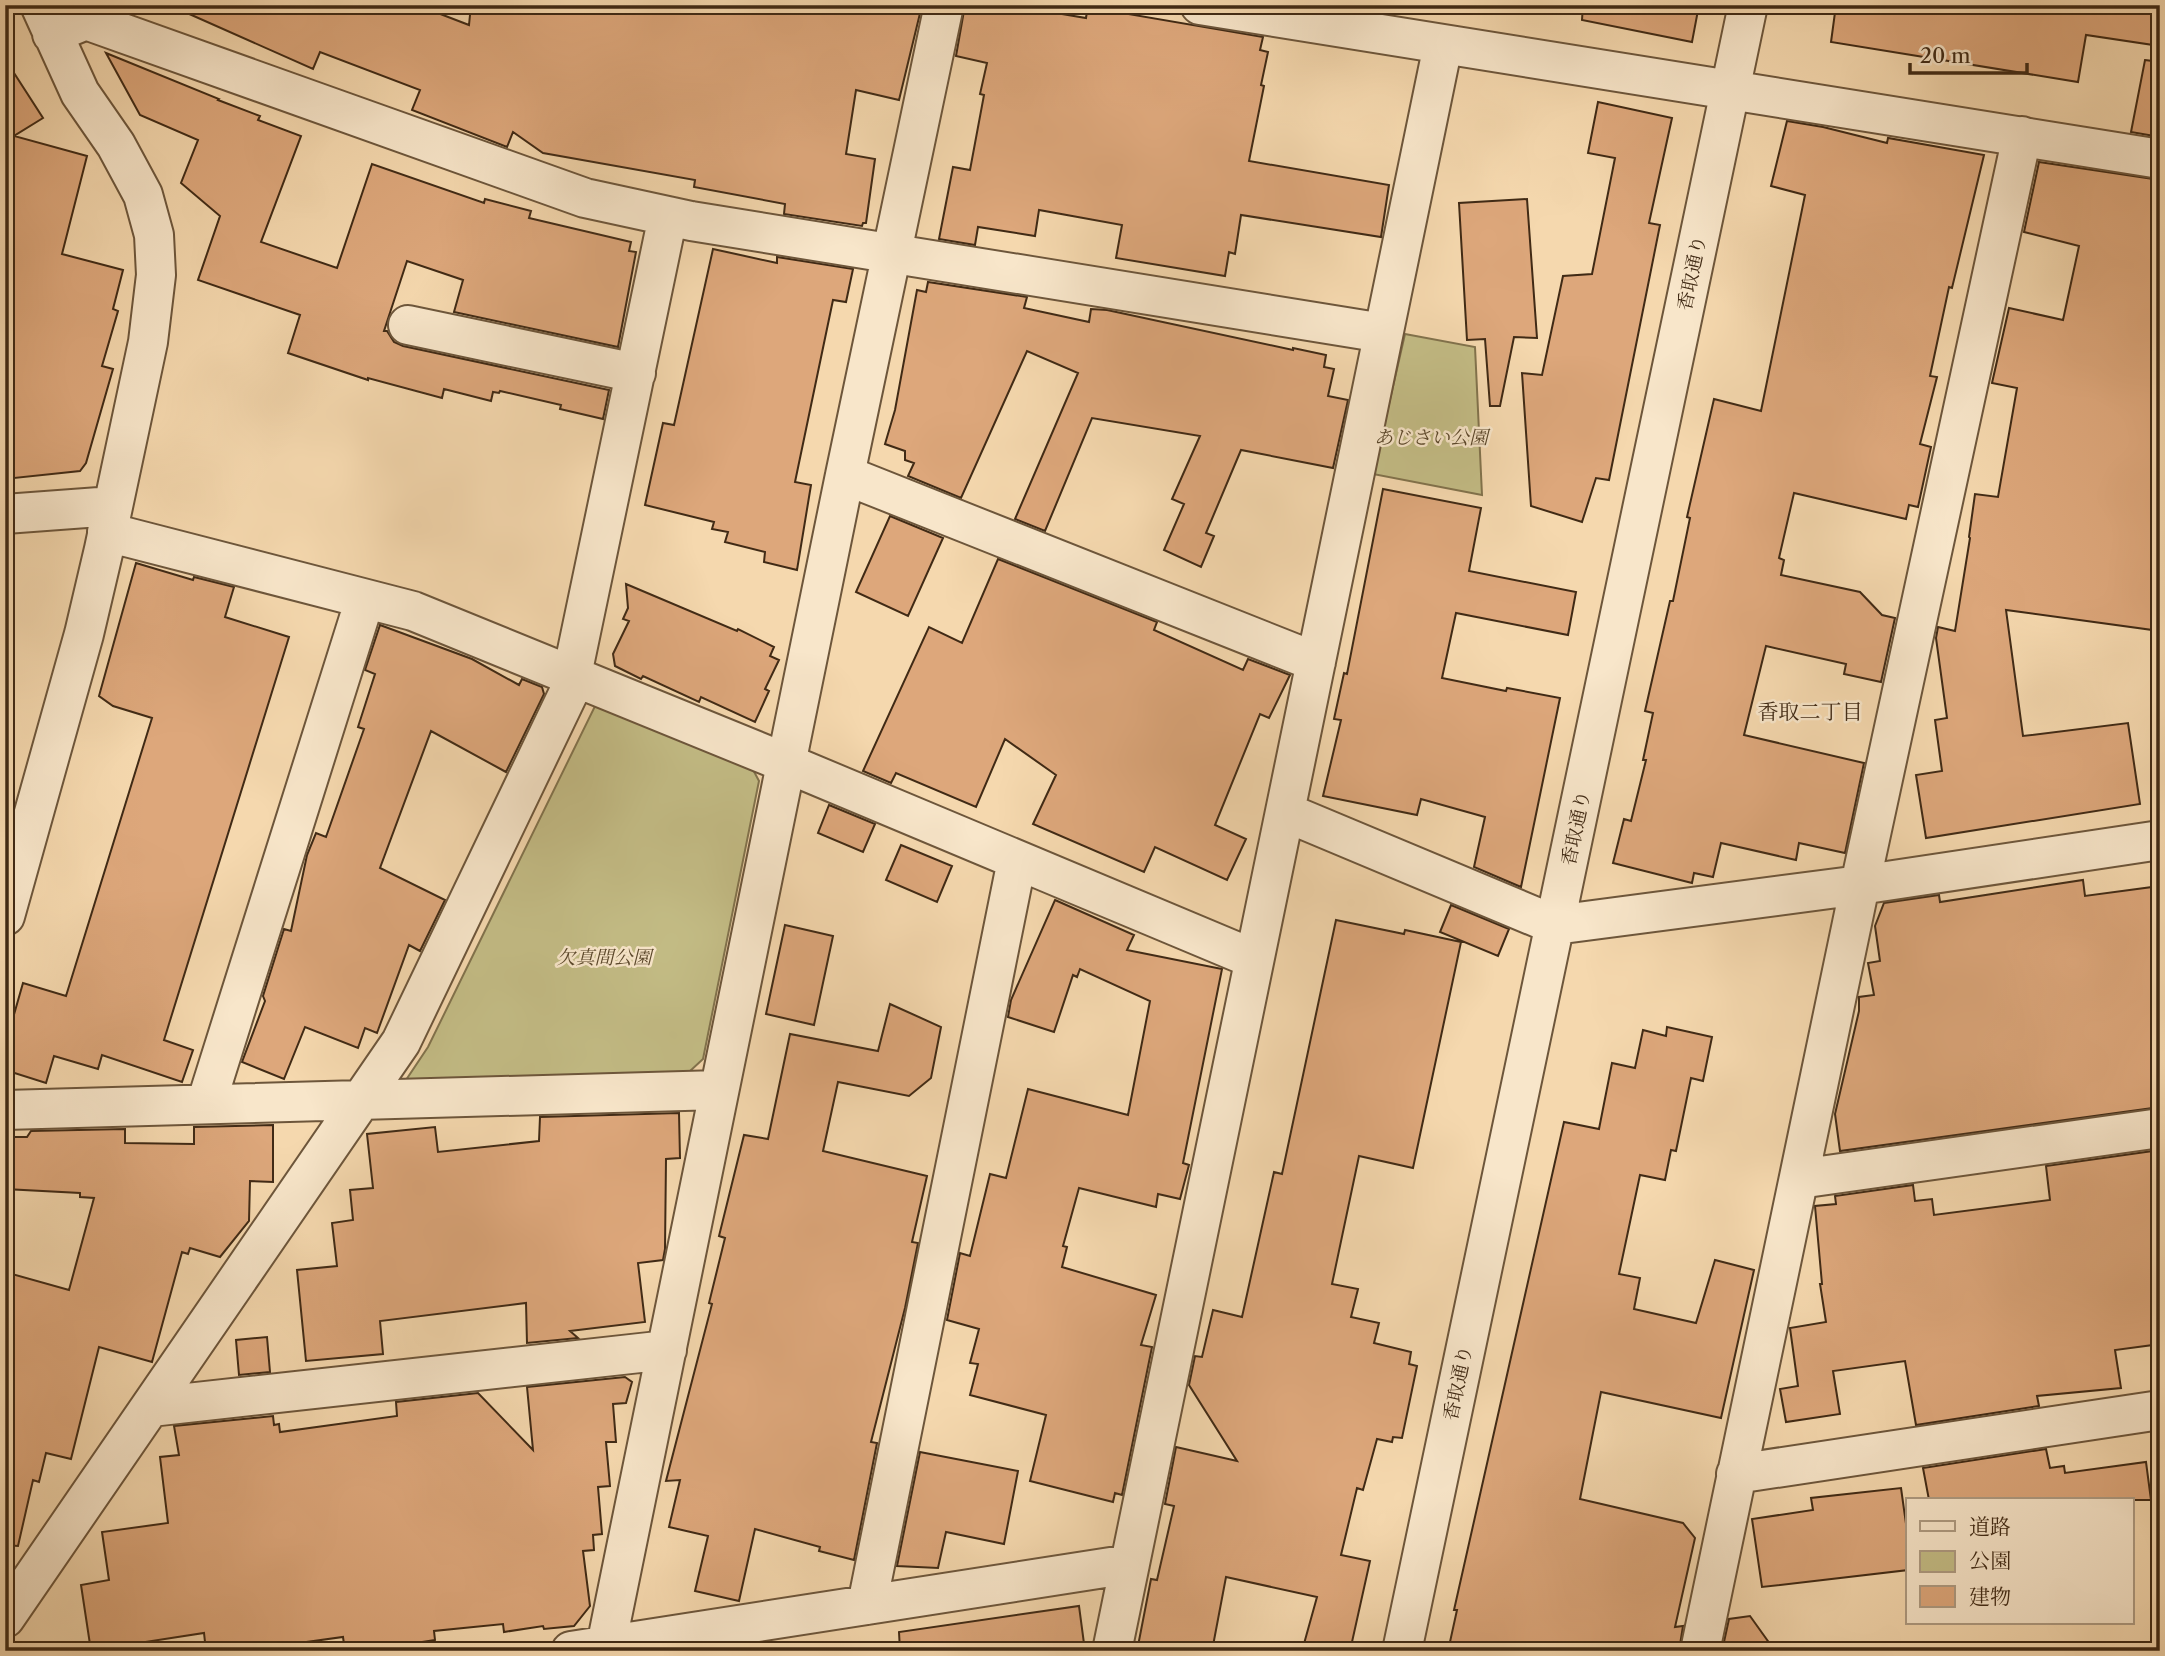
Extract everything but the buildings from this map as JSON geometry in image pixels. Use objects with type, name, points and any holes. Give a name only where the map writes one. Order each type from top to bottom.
[{"type":"street","points":[[944,5],[845,475],[667,1350],[594,1649],[1130,1564]]},
{"type":"street","points":[[1200,5],[2160,159]]},
{"type":"street","name":"香取通り","points":[[1402,1651],[1748,5]]},
{"type":"street","points":[[5,916],[20,811],[84,634],[148,342],[156,275],[154,235],[143,195],[130,169],[80,93],[46,19],[86,20],[585,198],[668,216],[891,254],[1383,333]]},
{"type":"street","points":[[1112,1651],[1443,45]]},
{"type":"street","points":[[1700,1651],[1860,885],[2022,136]]},
{"type":"street","points":[[5,1618],[401,1042],[543,748],[568,694],[668,216]]},
{"type":"street","points":[[408,326],[636,373]]},
{"type":"street","points":[[845,475],[1316,662]]},
{"type":"street","points":[[5,514],[110,519],[365,599],[413,611],[786,763],[1254,959]]},
{"type":"street","points":[[206,1104],[365,599]]},
{"type":"street","points":[[1285,812],[1555,925],[1860,885],[2160,840]]},
{"type":"street","points":[[867,1605],[1017,860]]},
{"type":"street","points":[[5,1110],[719,1090]]},
{"type":"street","points":[[1798,1180],[2160,1128]]},
{"type":"street","points":[[151,1407],[667,1350]]},
{"type":"street","points":[[1736,1474],[2160,1410]]},
{"type":"green space","name":"あじさい公園","points":[[1405,334],[1475,347],[1482,495],[1373,474]]},
{"type":"green space","name":"欠真間公園","points":[[598,700],[750,764],[759,781],[703,1059],[689,1072],[404,1083],[428,1047]]},
{"type":"district","name":"香取二丁目","points":[[1810,711]]}]
